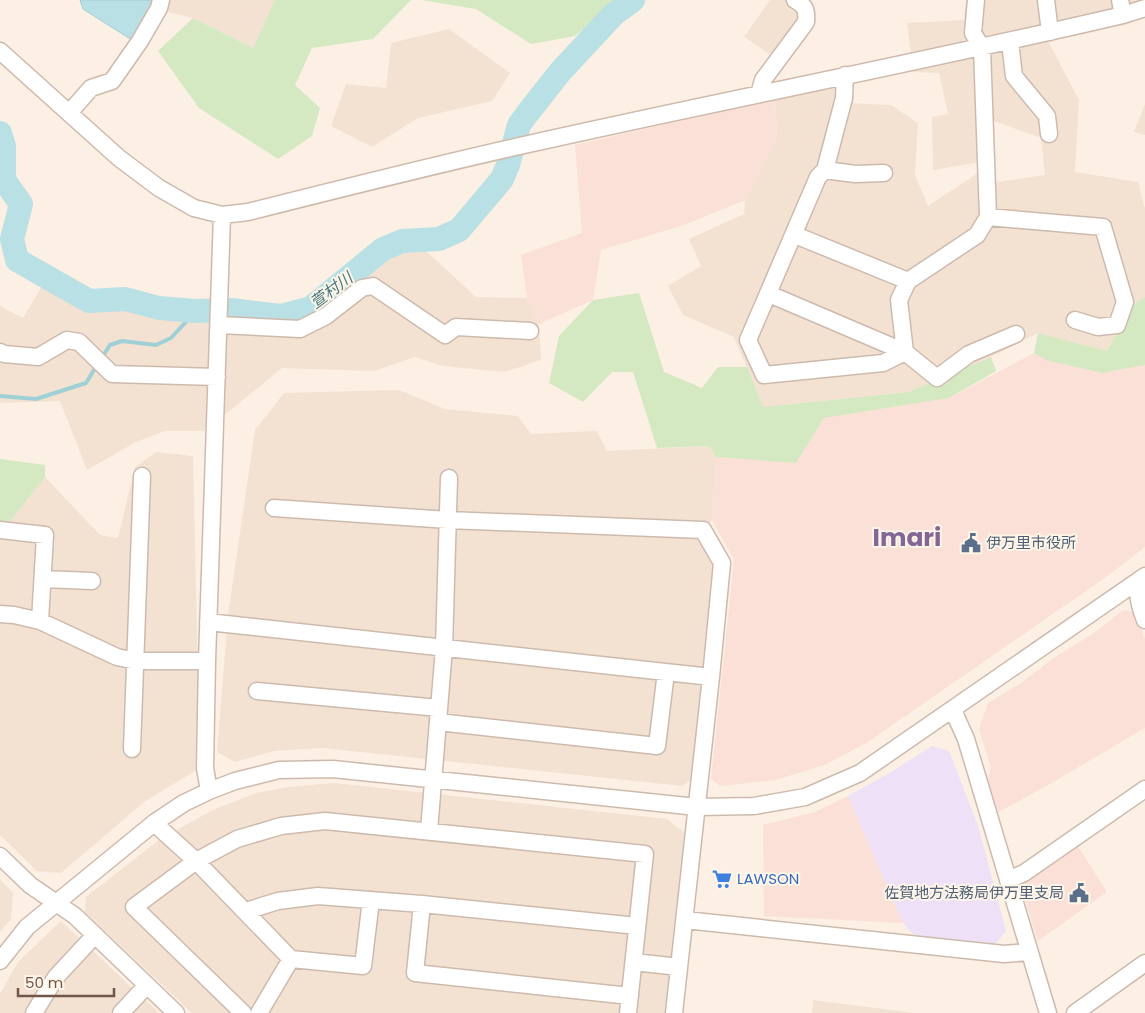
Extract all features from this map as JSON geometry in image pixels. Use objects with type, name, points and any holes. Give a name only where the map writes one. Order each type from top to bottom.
[{"type":"street","points":[[69,113],[91,88],[112,81],[140,41],[159,8],[160,0]]},
{"type":"street","points":[[759,94],[763,80],[806,22],[807,12],[803,4],[795,0]]},
{"type":"street","points":[[906,352],[899,300],[908,281],[977,235],[988,217],[982,48],[973,33],[976,0]]},
{"type":"street","points":[[1046,0],[1050,32]]},
{"type":"street","points":[[0,51],[119,158],[159,188],[194,208],[222,215],[248,212],[509,148],[845,75],[1010,42],[1050,32],[1122,7],[1145,8]]},
{"type":"street","points":[[1010,42],[1014,76],[1047,116],[1049,134]]},
{"type":"street","points":[[845,75],[844,98],[825,170],[818,176],[795,235],[748,340],[764,375],[883,363],[906,352]]},
{"type":"street","points":[[825,170],[855,174],[884,172]]},
{"type":"street","points":[[208,791],[205,768],[207,661],[222,215]]},
{"type":"street","points":[[988,217],[1103,227],[1125,302],[1117,325],[1098,327],[1075,320]]},
{"type":"street","points":[[795,235],[908,281]]},
{"type":"street","points":[[219,325],[300,329],[326,316],[362,288],[373,286],[445,334],[456,327],[530,331]]},
{"type":"street","points":[[769,294],[906,352],[938,378],[970,354],[1016,334]]},
{"type":"street","points":[[0,352],[4,354],[38,356],[67,340],[79,342],[112,374],[217,377]]},
{"type":"street","points":[[132,749],[142,476]]},
{"type":"street","points":[[429,831],[444,648],[449,478]]},
{"type":"street","points":[[274,508],[448,520],[703,530],[722,562],[674,1013]]},
{"type":"street","points":[[0,530],[45,535],[40,621]]},
{"type":"street","points":[[1141,578],[1137,594],[1145,620]]},
{"type":"street","points":[[0,960],[27,927],[154,823],[208,791],[235,781],[279,770],[333,769],[697,807],[754,806],[805,797],[860,773],[1141,578]]},
{"type":"street","points":[[43,579],[92,580]]},
{"type":"street","points":[[0,614],[40,621],[117,657],[136,661],[207,661]]},
{"type":"street","points":[[208,622],[711,676]]},
{"type":"street","points":[[257,691],[657,746],[666,672]]},
{"type":"street","points":[[952,710],[966,739],[1048,1013]]},
{"type":"street","points":[[1008,880],[1024,873],[1145,789]]},
{"type":"street","points":[[242,1013],[134,906],[196,861],[236,838],[281,826],[325,822],[645,854],[628,1013]]},
{"type":"street","points":[[154,823],[196,861],[291,959],[363,966],[371,900]]},
{"type":"street","points":[[0,856],[30,885],[75,916],[176,1013]]},
{"type":"street","points":[[246,911],[278,902],[318,896],[422,904],[637,926]]},
{"type":"street","points":[[422,904],[415,973],[630,996]]},
{"type":"street","points":[[685,920],[1004,954],[1029,952]]},
{"type":"street","points":[[34,1013],[56,977],[95,935]]},
{"type":"street","points":[[259,1013],[291,959]]},
{"type":"street","points":[[634,962],[679,967]]},
{"type":"street","points":[[1075,1013],[1145,963]]},
{"type":"street","points":[[121,1013],[147,985]]},
{"type":"shaded area","points":[[155,0],[275,0],[253,48],[193,18],[155,9]]},
{"type":"shaded area","points":[[770,0],[810,0],[814,17],[783,63],[744,37]]},
{"type":"shaded area","points":[[966,0],[1145,0],[1145,17],[1128,24],[1048,41],[1079,100],[1075,172],[1138,182],[1145,209],[1145,297],[1131,305],[1107,351],[1038,333],[991,357],[908,392],[763,407],[734,337],[683,315],[668,286],[701,266],[689,239],[744,214],[745,200],[777,139],[775,99],[852,84],[850,103],[891,105],[918,123],[915,175],[928,206],[978,173],[997,182],[1045,175],[1041,138],[994,121],[992,160],[933,170],[932,117],[948,114],[939,73],[913,72],[907,23],[964,20]]},
{"type":"shaded area","points":[[449,29],[510,73],[492,101],[418,118],[372,147],[331,126],[346,84],[386,88],[391,43]]},
{"type":"shaded area","points":[[775,99],[777,139],[745,200],[684,225],[601,250],[593,300],[539,324],[527,298],[521,255],[582,233],[575,145]]},
{"type":"shaded area","points":[[1145,104],[1145,135],[1134,132]]},
{"type":"shaded area","points":[[425,250],[476,297],[527,298],[539,324],[541,360],[505,372],[443,366],[415,357],[374,371],[282,368],[205,431],[165,431],[136,442],[87,470],[60,401],[0,403],[0,306],[23,318],[45,281],[88,305],[125,302],[163,313],[297,321],[395,252]]},
{"type":"shaded area","points":[[1034,353],[1047,360],[1102,373],[1145,365],[1145,547],[1106,577],[868,742],[827,764],[776,780],[720,786],[711,779],[734,559],[712,520],[716,457],[796,463],[824,418],[949,398]]},
{"type":"shaded area","points":[[399,390],[445,409],[518,416],[531,434],[597,431],[607,451],[709,446],[716,457],[712,520],[699,536],[717,568],[694,778],[682,786],[323,748],[274,751],[235,762],[217,752],[228,615],[255,430],[284,393]]},
{"type":"shaded area","points":[[156,452],[193,456],[198,677],[195,771],[144,802],[61,873],[37,871],[0,835],[0,523],[8,524],[45,477],[100,535],[118,538],[135,467]]},
{"type":"shaded area","points":[[1123,610],[1135,612],[1145,639],[1145,728],[997,813],[987,782],[991,768],[979,729],[988,703],[1021,683],[1052,659],[1097,631]]},
{"type":"shaded area","points":[[932,746],[949,751],[978,826],[1006,931],[995,944],[914,935],[903,923],[848,796],[888,774]]},
{"type":"shaded area","points":[[334,783],[667,819],[686,834],[666,1013],[192,1013],[85,912],[86,897],[160,839],[213,810],[256,793],[288,787]]},
{"type":"shaded area","points":[[848,796],[903,923],[764,916],[763,825],[815,812]]},
{"type":"shaded area","points":[[1077,845],[1107,892],[1038,941],[1023,893],[1025,880]]},
{"type":"shaded area","points":[[0,879],[13,893],[11,919],[0,932]]},
{"type":"shaded area","points":[[61,921],[159,1013],[0,1013],[0,994],[18,962]]},
{"type":"shaded area","points":[[813,1000],[914,1013],[812,1013]]},
{"type":"green space","points":[[275,0],[411,0],[373,39],[312,48],[295,85],[320,108],[312,136],[278,159],[199,108],[158,51],[193,18],[253,48]]},
{"type":"green space","points":[[421,0],[619,0],[575,36],[531,44],[476,9]]},
{"type":"green space","points":[[639,293],[664,372],[702,388],[718,367],[747,367],[763,407],[908,392],[991,357],[996,371],[949,398],[824,418],[796,463],[716,457],[709,446],[657,448],[633,372],[612,372],[583,402],[549,383],[559,336],[593,300]]},
{"type":"green space","points":[[1145,297],[1145,365],[1102,373],[1046,360],[1034,353],[1038,333],[1107,351],[1132,305]]},
{"type":"green space","points":[[0,459],[45,465],[45,477],[8,524],[0,523]]},
{"type":"water","points":[[80,0],[153,0],[149,14],[132,40],[83,9]]},
{"type":"waterway","name":"萱村川","points":[[0,133],[4,146],[4,180],[21,204],[12,239],[17,260],[89,301],[125,299],[159,308],[196,311],[231,310],[281,316],[311,308],[383,249],[402,241],[439,239],[459,230],[502,179],[508,165],[519,125],[527,114],[560,72],[614,14],[633,0]]},
{"type":"waterway","points":[[101,359],[110,345],[122,341],[156,345],[171,338],[196,311]]},
{"type":"waterway","points":[[0,396],[36,399],[86,383],[97,365]]},
{"type":"place","name":"伊万里市役所","points":[[971,543]]},
{"type":"place","name":"LAWSON","points":[[722,879]]},
{"type":"place","name":"佐賀地方法務局伊万里支局","points":[[1079,893]]},
{"type":"district","name":"Imari","points":[[907,537]]}]
